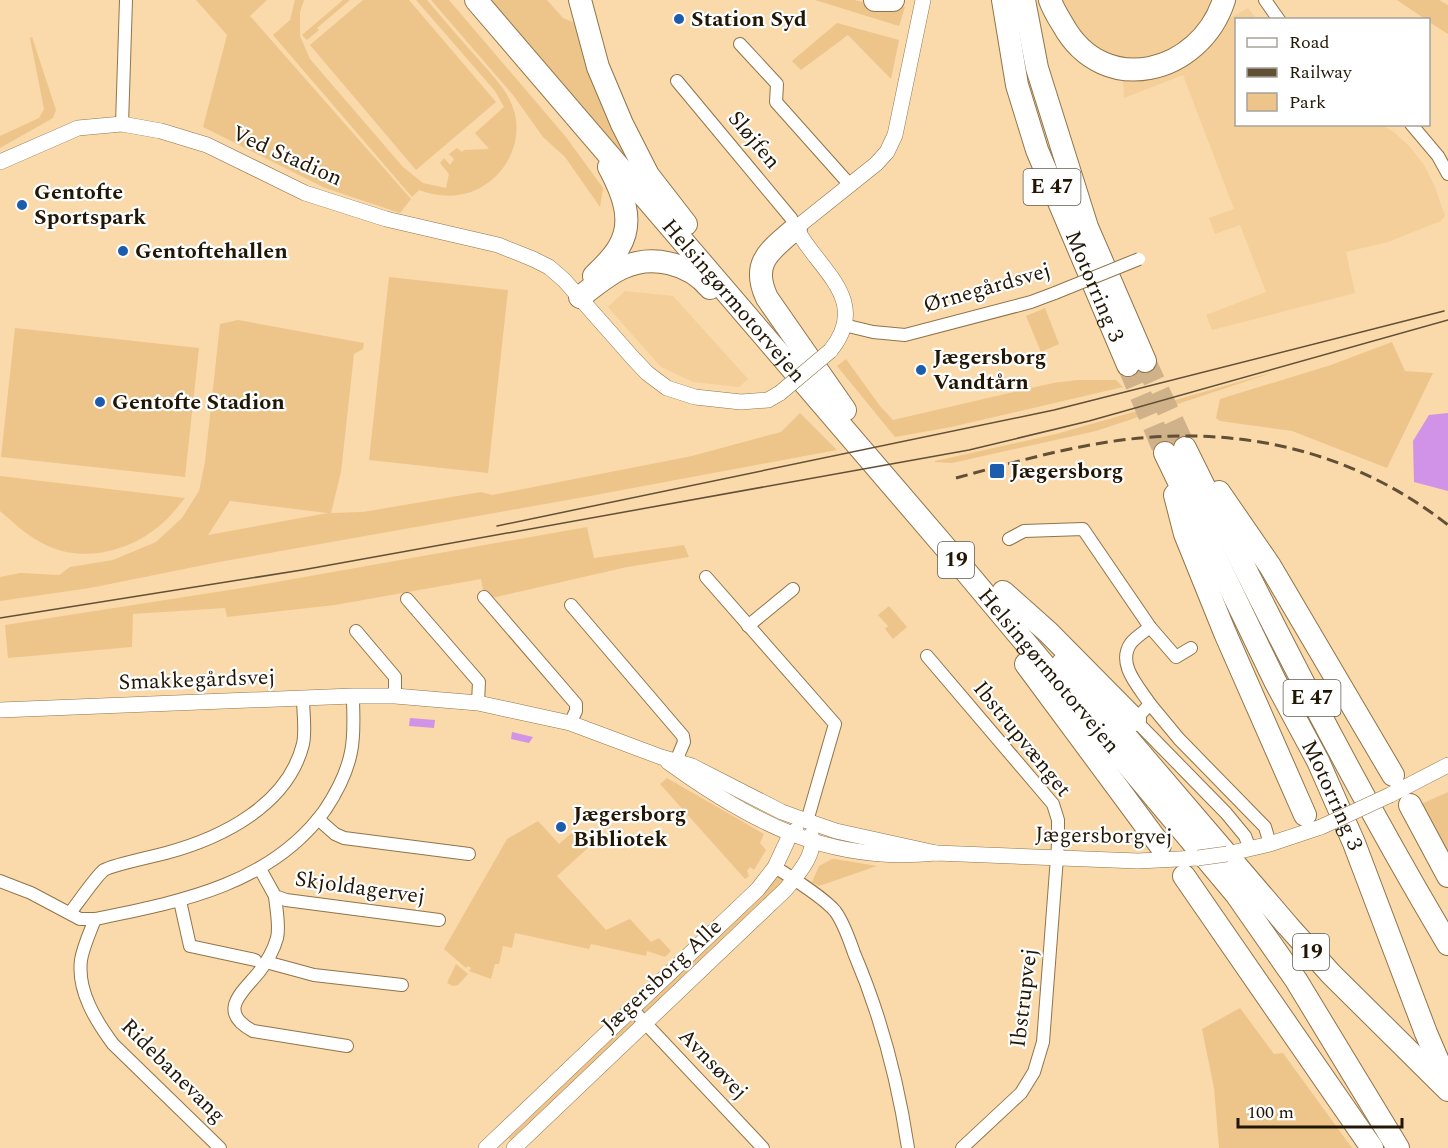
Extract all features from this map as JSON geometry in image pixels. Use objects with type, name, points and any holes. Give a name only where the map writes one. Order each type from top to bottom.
[{"type":"highway","name":"Helsingørmotorvejen","points":[[476,0],[957,561],[1236,894],[1296,980],[1398,1148]]},
{"type":"highway","name":"Helsingørmotorvejen","points":[[580,0],[598,67],[622,124],[648,175],[687,225],[1288,926],[1331,974],[1448,1090]]},
{"type":"highway","points":[[875,0],[892,0]]},
{"type":"highway","points":[[989,0],[1007,67],[1017,85]]},
{"type":"highway","name":"Motorring 3","points":[[1003,0],[1017,85],[1037,150],[1136,363],[1087,227],[1037,68],[1024,0]]},
{"type":"highway","points":[[1050,0],[1068,35],[1085,54],[1104,65],[1124,70],[1143,70],[1180,57],[1201,41],[1216,22],[1224,0]]},
{"type":"highway","points":[[580,297],[592,278],[621,246],[626,216],[625,201],[618,183],[589,132]]},
{"type":"highway","points":[[796,228],[768,253],[761,266],[762,284],[767,298],[845,410]]},
{"type":"highway","points":[[580,297],[622,267],[646,261],[674,264],[688,270],[707,284],[751,335],[795,372]]},
{"type":"highway","points":[[1175,450],[1222,495],[1270,566],[1448,876]]},
{"type":"highway","points":[[1175,450],[1185,534],[1225,633],[1312,825]]},
{"type":"highway","name":"Motorring 3","points":[[1175,450],[1448,944]]},
{"type":"highway","name":"Motorring 3","points":[[1175,450],[1275,681],[1318,760],[1354,843],[1426,1033],[1448,1083]]},
{"type":"highway","points":[[957,561],[1025,664],[1172,860],[1372,1148]]},
{"type":"highway","points":[[1003,592],[1143,712]]},
{"type":"street","points":[[122,124],[126,0]]},
{"type":"street","points":[[1265,0],[1278,18]]},
{"type":"street","points":[[580,297],[652,377],[667,388],[695,397],[741,402],[768,399],[780,393],[830,351],[844,324],[845,308],[838,285],[801,238],[796,228],[887,152],[895,135],[923,2]]},
{"type":"street","points":[[740,44],[777,84],[777,102],[850,185]]},
{"type":"street","name":"Sløjfen","points":[[677,81],[791,218],[796,228]]},
{"type":"street","name":"Ved Stadion","points":[[0,162],[78,128],[122,124],[161,130],[207,145],[305,193],[376,216],[498,245],[532,258],[549,267],[580,297]]},
{"type":"street","points":[[1413,126],[1438,156],[1448,174]]},
{"type":"street","name":"Ørnegårdsvej","points":[[844,324],[873,332],[905,335],[1031,302],[1139,259]]},
{"type":"street","points":[[1009,539],[1024,531],[1083,529],[1150,627],[1176,657],[1191,648]]},
{"type":"street","points":[[706,577],[835,724],[807,821],[814,843]]},
{"type":"street","points":[[748,626],[794,589]]},
{"type":"street","points":[[484,597],[576,704],[576,711],[570,723]]},
{"type":"street","points":[[407,599],[479,682],[478,703]]},
{"type":"street","points":[[572,605],[683,736],[684,742],[668,759]]},
{"type":"street","points":[[1150,627],[1131,643],[1125,658],[1143,712],[1245,836],[1248,849]]},
{"type":"street","points":[[356,631],[395,677],[395,696]]},
{"type":"street","name":"Ibstrupvænget","points":[[927,656],[1053,804],[1058,820],[1057,858]]},
{"type":"street","name":"Smakkegårdsvej","points":[[0,710],[353,696],[395,696],[478,703],[570,723],[692,766],[782,812],[807,821]]},
{"type":"street","name":"Skjoldagervej","points":[[0,882],[31,893],[80,919],[94,919],[180,901],[232,884],[285,852],[318,819],[333,798],[352,750],[353,696]]},
{"type":"street","points":[[70,913],[105,870],[188,848],[219,835],[269,800],[288,778],[299,758],[304,741],[303,698]]},
{"type":"street","points":[[1143,712],[1179,739],[1265,827],[1270,844]]},
{"type":"street","name":"Smakkegårdsvej","points":[[668,759],[686,776],[790,835]]},
{"type":"street","name":"Jægersborgvej","points":[[790,835],[829,847],[886,855],[936,853],[1172,860],[1270,844],[1399,791],[1448,765]]},
{"type":"street","points":[[318,819],[335,834],[344,838],[469,854]]},
{"type":"street","points":[[790,835],[807,821]]},
{"type":"street","name":"Jægersborgvej","points":[[807,821],[836,831],[936,853]]},
{"type":"street","name":"Jægersborg Alle","points":[[486,1148],[503,1142],[632,1009],[758,889],[775,867],[790,835]]},
{"type":"street","name":"Jægersborg Alle","points":[[514,1148],[770,905],[794,879],[814,843]]},
{"type":"street","name":"Ibstrupvej","points":[[962,1148],[1021,1093],[1034,1072],[1043,1042],[1057,858]]},
{"type":"street","points":[[775,867],[834,911],[843,926],[871,993],[885,1040],[902,1106],[908,1148]]},
{"type":"street","name":"Skjoldagervej","points":[[260,869],[275,896],[277,937],[260,961],[259,972],[238,994],[235,1002],[237,1019],[252,1031],[347,1046]]},
{"type":"street","name":"Skjoldagervej","points":[[275,896],[286,900],[439,920]]},
{"type":"street","points":[[180,901],[190,946],[314,975],[402,985]]},
{"type":"street","name":"Ridebanevang","points":[[94,919],[81,961],[82,980],[89,1005],[98,1024],[113,1044],[220,1148]]},
{"type":"street","name":"Avnsøvej","points":[[632,1009],[763,1148]]},
{"type":"shaded area","points":[[1062,0],[1215,0],[1203,28],[1150,61],[1112,56],[1096,48],[1077,29]]},
{"type":"shaded area","points":[[1248,8],[1256,18],[1235,18],[1235,126],[1384,126],[1410,147],[1424,165],[1445,216],[1441,221],[1388,242],[1346,252],[1355,293],[1212,330],[1206,315],[1266,292],[1240,225],[1215,234],[1209,218],[1234,209],[1183,75],[1124,98],[1123,77],[1143,78],[1169,74],[1189,64],[1215,40],[1228,19]]},
{"type":"shaded area","points":[[625,291],[673,296],[748,379],[739,387],[693,382],[661,367],[608,307]]},
{"type":"shaded area","points":[[1448,413],[1448,491],[1414,482],[1413,441],[1429,415]]},
{"type":"shaded area","points":[[410,718],[435,720],[434,728],[409,726]]},
{"type":"shaded area","points":[[512,732],[533,737],[529,743],[511,739]]},
{"type":"green space","points":[[196,0],[267,0],[250,16],[411,199],[400,213],[325,188],[203,127],[227,35]]},
{"type":"green space","points":[[295,0],[304,0],[300,12],[300,36],[310,59],[403,167],[423,183],[446,188],[449,174],[440,163],[444,158],[450,165],[454,159],[449,154],[457,148],[462,152],[489,149],[475,133],[504,107],[495,91],[416,0],[427,0],[498,82],[510,101],[516,118],[516,139],[509,158],[497,175],[481,187],[464,194],[446,196],[419,190],[412,197],[273,35],[290,20]]},
{"type":"green space","points":[[343,0],[350,0],[317,28],[319,30],[307,40],[302,35]]},
{"type":"green space","points":[[363,0],[409,0],[496,102],[416,170],[310,45]]},
{"type":"green space","points":[[431,0],[449,0],[566,137],[603,188],[600,207],[565,157],[543,137],[513,95]]},
{"type":"green space","points":[[484,0],[547,0],[563,18],[578,24],[652,195]]},
{"type":"green space","points":[[815,0],[854,0],[885,7],[905,7],[899,26]]},
{"type":"green space","points":[[1397,0],[1439,0],[1448,5],[1448,34],[1430,23],[1430,18],[1424,18]]},
{"type":"green space","points":[[837,23],[899,40],[891,79],[848,35],[801,70],[792,61]]},
{"type":"green space","points":[[32,37],[56,110],[53,118],[0,148],[0,136],[39,118],[44,109],[30,38]]},
{"type":"green space","points":[[389,277],[508,290],[488,473],[369,460]]},
{"type":"green space","points":[[1045,308],[1059,344],[1041,352],[1026,316]]},
{"type":"green space","points":[[238,320],[364,343],[363,349],[354,354],[341,472],[331,513],[363,512],[481,492],[492,495],[692,456],[781,432],[800,413],[837,450],[219,562],[90,588],[0,601],[0,577],[20,573],[59,575],[70,567],[113,560],[156,542],[182,518],[199,491],[205,462],[220,324]],"holes":[[[230,501],[328,513],[208,535]]]},
{"type":"green space","name":"Gentofte Stadion","points":[[15,328],[199,348],[185,477],[1,457]]},
{"type":"green space","points":[[1392,342],[1405,371],[1433,373],[1387,468],[1292,431],[1220,421],[1216,418],[1220,399],[1331,365]]},
{"type":"green space","points":[[846,359],[893,420],[1053,383],[1077,380],[1116,380],[1123,387],[951,427],[895,437],[837,366]]},
{"type":"green space","points":[[1274,372],[1096,431],[952,463],[935,462],[1056,434]]},
{"type":"green space","points":[[0,476],[185,498],[154,530],[124,547],[90,554],[73,553],[40,542],[0,511]]},
{"type":"green space","points":[[587,527],[594,558],[684,545],[689,557],[627,567],[492,598],[483,590],[481,579],[335,605],[227,617],[225,608],[133,614],[132,647],[8,658],[5,625],[242,588]]},
{"type":"green space","points":[[889,606],[907,627],[893,639],[885,629],[888,626],[878,615]]},
{"type":"green space","points":[[667,778],[764,834],[760,843],[766,850],[754,870],[750,867],[747,871],[749,876],[745,879],[660,784]]},
{"type":"green space","points":[[1448,792],[1448,863],[1419,805]]},
{"type":"green space","points":[[538,821],[559,844],[575,830],[590,846],[557,876],[606,930],[630,919],[651,942],[659,938],[671,951],[665,957],[647,951],[646,956],[591,944],[589,949],[515,933],[512,948],[503,946],[499,964],[495,964],[491,979],[469,971],[471,968],[468,966],[466,968],[444,949],[507,839]]},
{"type":"green space","points":[[832,859],[877,866],[819,886],[812,882],[819,866]]},
{"type":"green space","points":[[777,877],[784,883],[648,1014],[644,1012],[642,1006]]},
{"type":"green space","points":[[456,964],[468,974],[458,985],[453,986],[447,983]]},
{"type":"green space","points":[[1240,1008],[1274,1054],[1283,1053],[1352,1148],[1219,1148],[1214,1088],[1202,1029]]},
{"type":"green space","points":[[632,1019],[636,1026],[512,1141],[507,1137]]},
{"type":"tunnel","points":[[1145,361],[1185,448]]},
{"type":"tunnel","points":[[1128,365],[1165,453]]},
{"type":"tram line","points":[[497,526],[1054,410],[1444,311]]},
{"type":"tram line","points":[[0,618],[302,570],[969,450],[1089,421],[1448,320]]},
{"type":"railway","points":[[956,478],[1080,447],[1129,439],[1178,436],[1226,438],[1273,444],[1319,456],[1364,474],[1407,496],[1448,525]]},
{"type":"place","name":"Station Syd","points":[[679,19]]},
{"type":"place","name":"Gentofte Sportspark","points":[[22,205]]},
{"type":"place","name":"Gentoftehallen","points":[[123,251]]},
{"type":"place","name":"Jægersborg Vandtårn","points":[[921,370]]},
{"type":"place","name":"Gentofte Stadion","points":[[100,402]]},
{"type":"place","name":"Jægersborg","points":[[997,471]]},
{"type":"place","name":"Jægersborg Bibliotek","points":[[561,827]]}]
